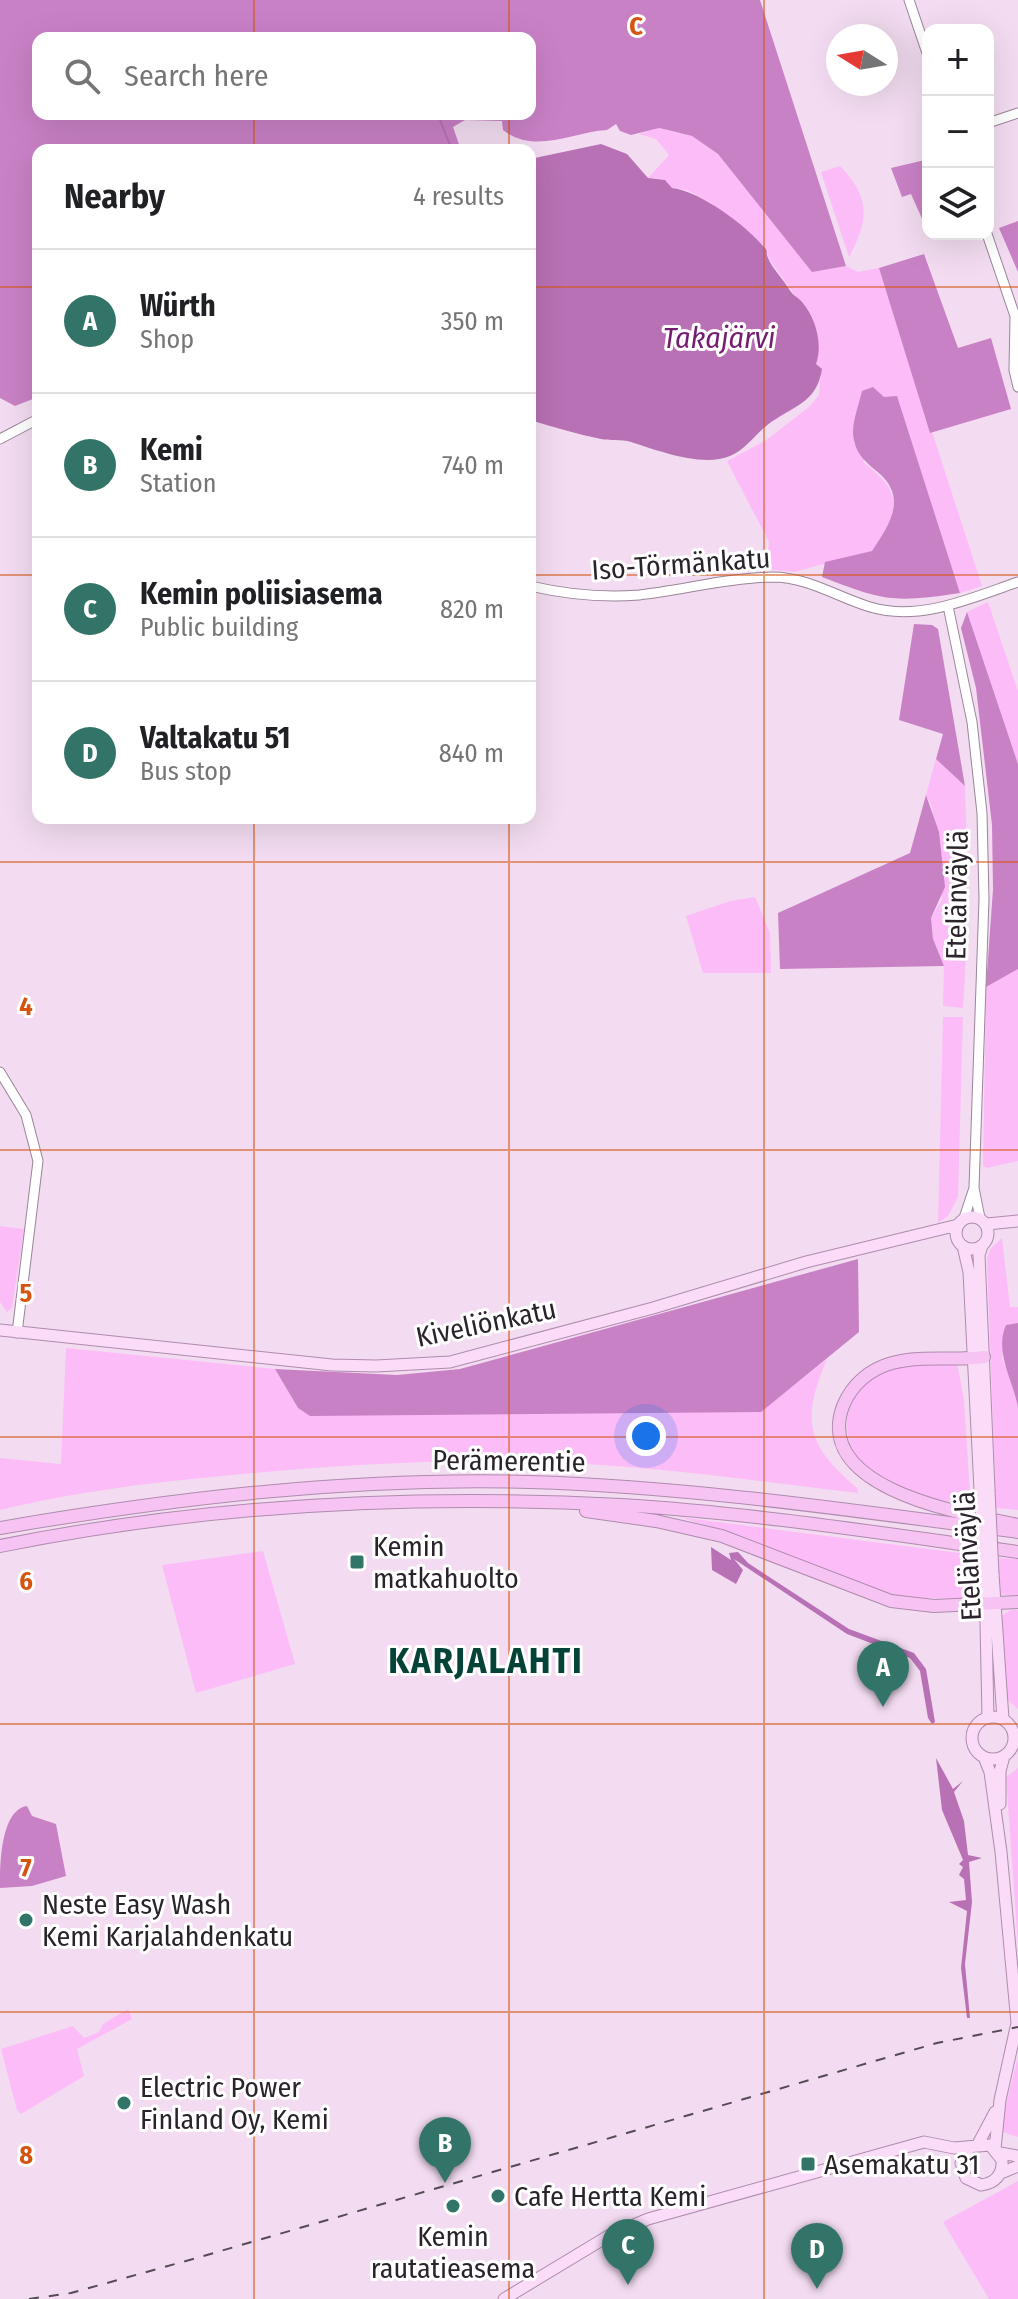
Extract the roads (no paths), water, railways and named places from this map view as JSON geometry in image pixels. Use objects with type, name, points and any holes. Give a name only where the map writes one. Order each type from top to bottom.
[{"type":"highway","points":[[978,1358],[908,1360],[872,1371],[856,1384],[845,1402],[840,1420],[842,1441],[861,1471],[895,1491],[968,1515],[1018,1525]]},
{"type":"highway","name":"Perämerentie","points":[[0,1528],[155,1504],[290,1489],[530,1482],[716,1494],[1018,1532]]},
{"type":"highway","name":"Perämerentie","points":[[0,1546],[127,1526],[267,1510],[421,1502],[561,1503],[741,1515],[1018,1552]]},
{"type":"highway","points":[[561,1503],[570,1509],[677,1524],[731,1538],[891,1601],[934,1606],[1018,1602]]},
{"type":"main road","name":"Kiveliönkatu","points":[[0,1330],[332,1365],[450,1362],[653,1308],[806,1262],[923,1236],[961,1222],[983,1221]]},
{"type":"main road","points":[[983,1221],[1016,1222]]},
{"type":"main road","name":"Etelänväylä","points":[[978,1358],[979,1255],[985,1242],[983,1221]]},
{"type":"main road","name":"Etelänväylä","points":[[961,1222],[961,1244],[969,1272],[978,1358],[990,1605],[988,1718]]},
{"type":"main road","points":[[985,1242],[1016,1222]]},
{"type":"main road","name":"Kiveliönkatu","points":[[923,1236],[972,1249],[985,1242]]},
{"type":"main road","name":"Etelänväylä","points":[[990,1605],[1003,1719]]},
{"type":"main road","points":[[1001,1852],[1000,1771],[1004,1756],[1015,1738],[1003,1719],[988,1718],[978,1724],[973,1736],[977,1751],[984,1757],[990,1772],[1017,2023],[1000,2100],[998,2151],[1001,2173]]},
{"type":"main road","points":[[984,1757],[1004,1756]]},
{"type":"main road","points":[[962,2159],[974,2146],[1000,2100]]},
{"type":"main road","points":[[504,2299],[610,2235],[648,2219],[924,2142],[954,2148],[974,2146],[1018,2156]]},
{"type":"main road","points":[[954,2148],[962,2159],[963,2173],[975,2184],[993,2182],[1001,2173],[1018,2166]]},
{"type":"street","points":[[909,0],[922,38]]},
{"type":"street","points":[[994,121],[1018,113]]},
{"type":"street","points":[[989,240],[1015,316],[1014,370],[1018,387]]},
{"type":"street","points":[[0,439],[32,422]]},
{"type":"street","name":"Iso-Törmänkatu","points":[[536,587],[576,594],[637,595],[744,579],[786,578],[883,610],[914,612],[948,606],[1018,582]]},
{"type":"street","name":"Etelänväylä","points":[[948,606],[972,722],[983,825],[984,899],[974,1188],[983,1221]]},
{"type":"street","points":[[0,1072],[26,1115],[38,1161],[17,1333]]},
{"type":"street","name":"Etelänväylä","points":[[961,1222],[974,1188]]},
{"type":"water","name":"Takajärvi","points":[[601,144],[627,154],[648,178],[665,180],[672,188],[696,196],[746,229],[765,249],[772,266],[807,308],[814,324],[819,349],[816,364],[822,369],[816,388],[806,400],[770,423],[743,448],[719,459],[693,459],[536,422],[536,158]]},
{"type":"water","points":[[711,1547],[731,1560],[729,1553],[738,1552],[748,1563],[849,1629],[914,1653],[926,1669],[935,1722],[932,1724],[928,1718],[920,1671],[910,1658],[847,1634],[734,1559],[743,1570],[736,1584],[712,1570]]},
{"type":"water","points":[[936,1758],[953,1789],[963,1781],[954,1792],[964,1821],[968,1855],[982,1858],[969,1862],[972,1902],[965,1964],[970,2018],[967,2018],[961,1968],[967,1911],[949,1902],[966,1900],[964,1879],[959,1875],[963,1867],[959,1864],[963,1860],[942,1810]]},
{"type":"waterway","points":[[440,120],[450,144]]},
{"type":"railway","points":[[29,2299],[71,2293],[193,2259],[937,2043],[1018,2027]]},
{"type":"place","name":"Kemin matkahuolto","points":[[357,1562]]},
{"type":"place","name":"Würth","points":[[883,1707]]},
{"type":"place","name":"Neste Easy Wash Kemi Karjalahdenkatu","points":[[26,1920]]},
{"type":"place","name":"Electric Power Finland Oy, Kemi","points":[[124,2103]]},
{"type":"place","name":"Asemakatu 31","points":[[808,2164]]},
{"type":"place","name":"Kemi","points":[[445,2183]]},
{"type":"place","name":"Cafe Hertta Kemi","points":[[498,2196]]},
{"type":"place","name":"Kemin rautatieasema","points":[[453,2206]]},
{"type":"place","name":"Kemin poliisiasema","points":[[628,2285]]},
{"type":"place","name":"Valtakatu 51","points":[[817,2289]]},
{"type":"district","name":"KARJALAHTI","points":[[486,1661]]}]
